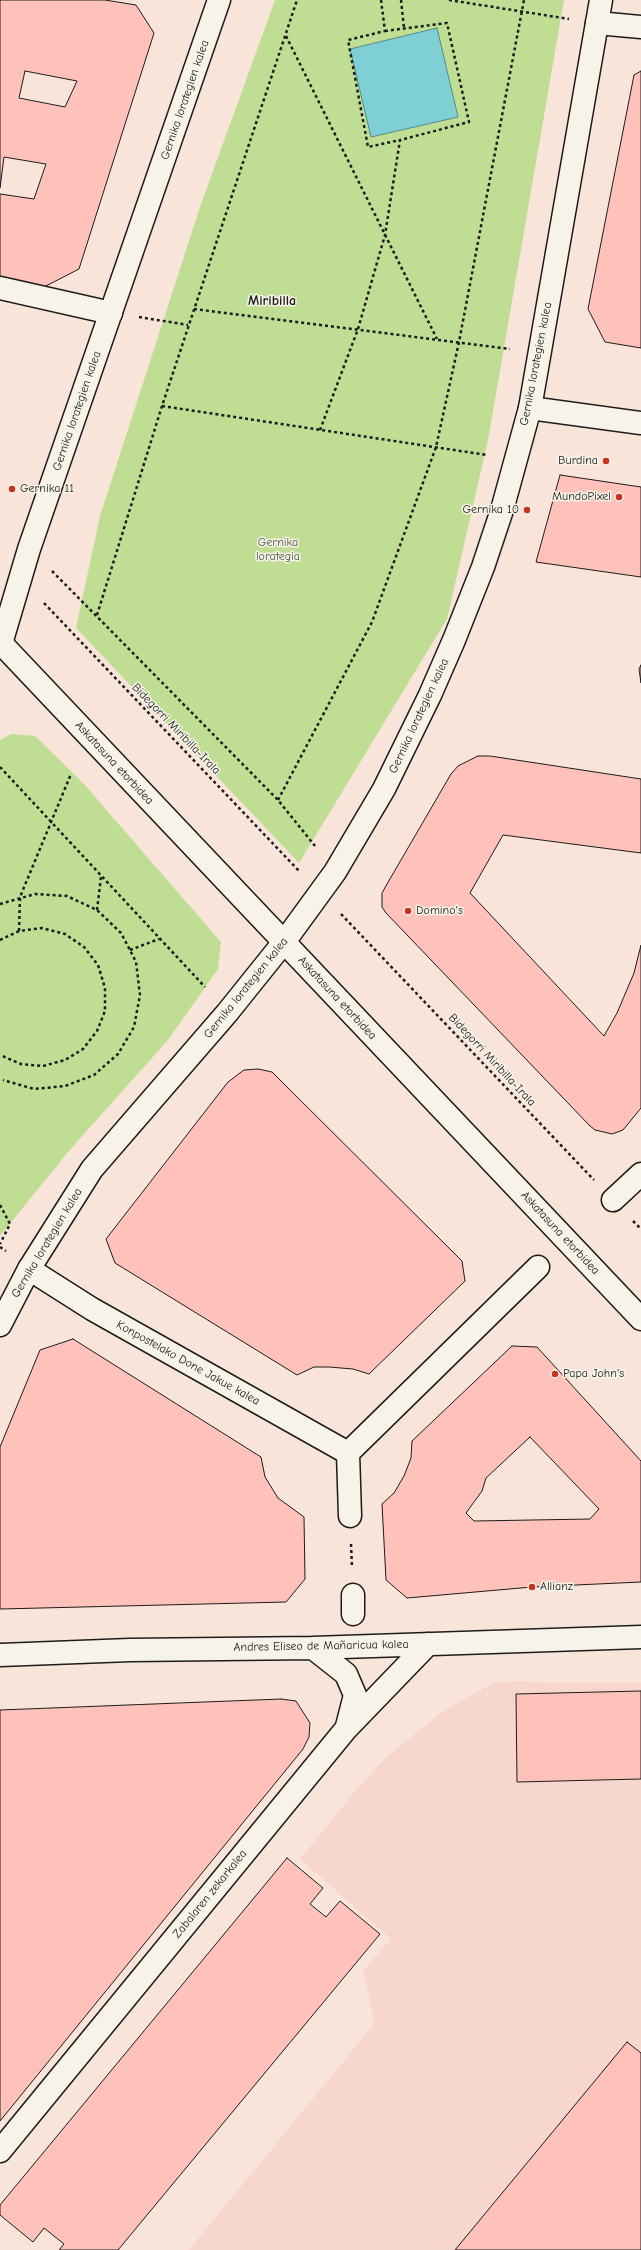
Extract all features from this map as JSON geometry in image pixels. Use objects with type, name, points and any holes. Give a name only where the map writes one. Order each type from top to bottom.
[{"type":"street","name":"Gernika lorategien kalea","points":[[0,644],[28,549],[219,0]]},
{"type":"street","name":"Gernika lorategien kalea","points":[[0,1325],[30,1269],[92,1169],[227,1013],[284,942],[336,872],[384,789],[454,640],[486,560],[502,510],[530,408],[601,0]]},
{"type":"street","points":[[598,23],[641,27]]},
{"type":"street","points":[[0,288],[111,313]]},
{"type":"street","points":[[530,408],[641,423]]},
{"type":"street","name":"Askatasuna etorbidea","points":[[0,644],[641,1319]]},
{"type":"street","points":[[613,1200],[641,1174]]},
{"type":"street","points":[[350,1516],[348,1453],[538,1267]]},
{"type":"street","name":"Konpostelako Done Jakue kalea","points":[[30,1269],[92,1309],[348,1453]]},
{"type":"street","name":"Andres Eliseo de Mañaricua kalea","points":[[0,1655],[137,1650],[313,1648],[641,1636]]},
{"type":"street","name":"Zabalaren zekarkalea","points":[[0,2150],[346,1729],[428,1644]]},
{"type":"street","points":[[313,1648],[346,1674],[355,1695],[346,1729]]},
{"type":"path","points":[[97,615],[188,325],[297,0]]},
{"type":"path","points":[[381,0],[385,31]]},
{"type":"path","points":[[401,0],[404,28]]},
{"type":"path","points":[[449,0],[598,23]]},
{"type":"path","points":[[278,800],[372,622],[436,448],[459,342],[524,0]]},
{"type":"path","points":[[447,23],[469,122],[368,147],[348,40],[404,28],[447,23]]},
{"type":"path","points":[[285,36],[438,339]]},
{"type":"path","points":[[320,430],[358,329],[385,235],[400,140]]},
{"type":"path","points":[[194,308],[438,339],[539,354]]},
{"type":"path","points":[[111,313],[188,325]]},
{"type":"path","points":[[162,406],[515,459]]},
{"type":"path","points":[[28,549],[97,615],[278,800],[336,872]]},
{"type":"path","name":"Bidegorri Miribilla-Irala","points":[[41,601],[302,875]]},
{"type":"path","points":[[0,767],[205,987]]},
{"type":"path","points":[[19,931],[20,897],[71,774]]},
{"type":"path","points":[[97,910],[101,876]]},
{"type":"path","points":[[0,904],[34,894],[67,896],[97,910],[121,933],[130,950],[136,962],[140,995],[134,1027],[118,1054],[94,1074],[65,1086],[34,1089],[3,1080]]},
{"type":"path","name":"Bidegorri Miribilla-Irala","points":[[336,908],[641,1229]]},
{"type":"path","points":[[0,940],[19,931],[42,928],[65,934],[84,947],[98,965],[105,988],[104,1011],[97,1032],[83,1049],[65,1060],[43,1066],[21,1064],[0,1055]]},
{"type":"path","points":[[130,950],[159,939]]},
{"type":"path","points":[[0,1205],[10,1224],[0,1244]]},
{"type":"path","points":[[350,1516],[353,1605]]},
{"type":"shaded area","points":[[522,1681],[542,1683],[641,1683],[641,2250],[189,2250],[375,2023],[363,1971],[391,1939],[300,1859],[356,1790],[387,1757],[439,1714],[493,1683]]},
{"type":"green space","name":"Gernika lorategia","points":[[275,0],[564,0],[488,440],[447,619],[299,863],[76,628],[100,516],[200,207]]},
{"type":"green space","points":[[11,734],[35,736],[83,783],[221,942],[218,969],[168,1040],[68,1152],[0,1236],[0,740]]},
{"type":"water","points":[[437,28],[458,117],[371,137],[350,49]]},
{"type":"building","points":[[0,0],[105,0],[136,5],[154,33],[79,269],[44,287],[0,277],[0,194],[34,199],[46,164],[4,157],[0,188]],"holes":[[[25,71],[77,81],[65,107],[19,98]]]},
{"type":"building","points":[[641,71],[641,348],[605,342],[588,309],[634,75]]},
{"type":"building","points":[[560,475],[641,487],[641,577],[536,562]]},
{"type":"building","points":[[641,665],[641,683],[639,669]]},
{"type":"building","points":[[478,756],[490,756],[641,779],[641,853],[503,835],[470,893],[604,1036],[617,1013],[634,973],[641,945],[641,1108],[623,1130],[612,1134],[595,1130],[589,1125],[386,913],[382,907],[382,893],[451,774],[458,766]]},
{"type":"building","points":[[258,1069],[272,1072],[462,1261],[465,1281],[369,1374],[353,1369],[314,1367],[297,1375],[115,1263],[106,1239],[228,1082],[244,1070]]},
{"type":"building","points":[[73,1339],[261,1457],[265,1477],[278,1498],[304,1517],[305,1579],[286,1602],[0,1609],[0,1447],[40,1350]]},
{"type":"building","points":[[512,1346],[537,1347],[641,1461],[641,1582],[532,1587],[407,1598],[386,1580],[382,1504],[394,1493],[404,1476],[411,1458],[412,1441]],"holes":[[[530,1437],[599,1509],[590,1519],[474,1521],[466,1513],[482,1491],[486,1478]]]},
{"type":"building","points":[[641,1691],[641,1779],[517,1782],[516,1694]]},
{"type":"building","points":[[281,1699],[296,1701],[310,1723],[309,1737],[303,1749],[0,2121],[0,1710]]},
{"type":"building","points":[[287,1858],[323,1888],[310,1904],[326,1917],[340,1901],[380,1934],[118,2250],[59,2250],[64,2244],[44,2228],[33,2242],[0,2215],[0,2205]]},
{"type":"building","points":[[627,2042],[641,2053],[641,2250],[455,2250]]},
{"type":"place","name":"Burdina","points":[[606,461]]},
{"type":"place","name":"Gernika 11","points":[[12,489]]},
{"type":"place","name":"MundoPixel","points":[[619,497]]},
{"type":"place","name":"Gernika 10","points":[[527,510]]},
{"type":"place","name":"Domino's","points":[[408,911]]},
{"type":"place","name":"Papa John's","points":[[555,1374]]},
{"type":"place","name":"Allianz","points":[[532,1587]]},
{"type":"district","name":"Miribilla","points":[[272,301]]}]
